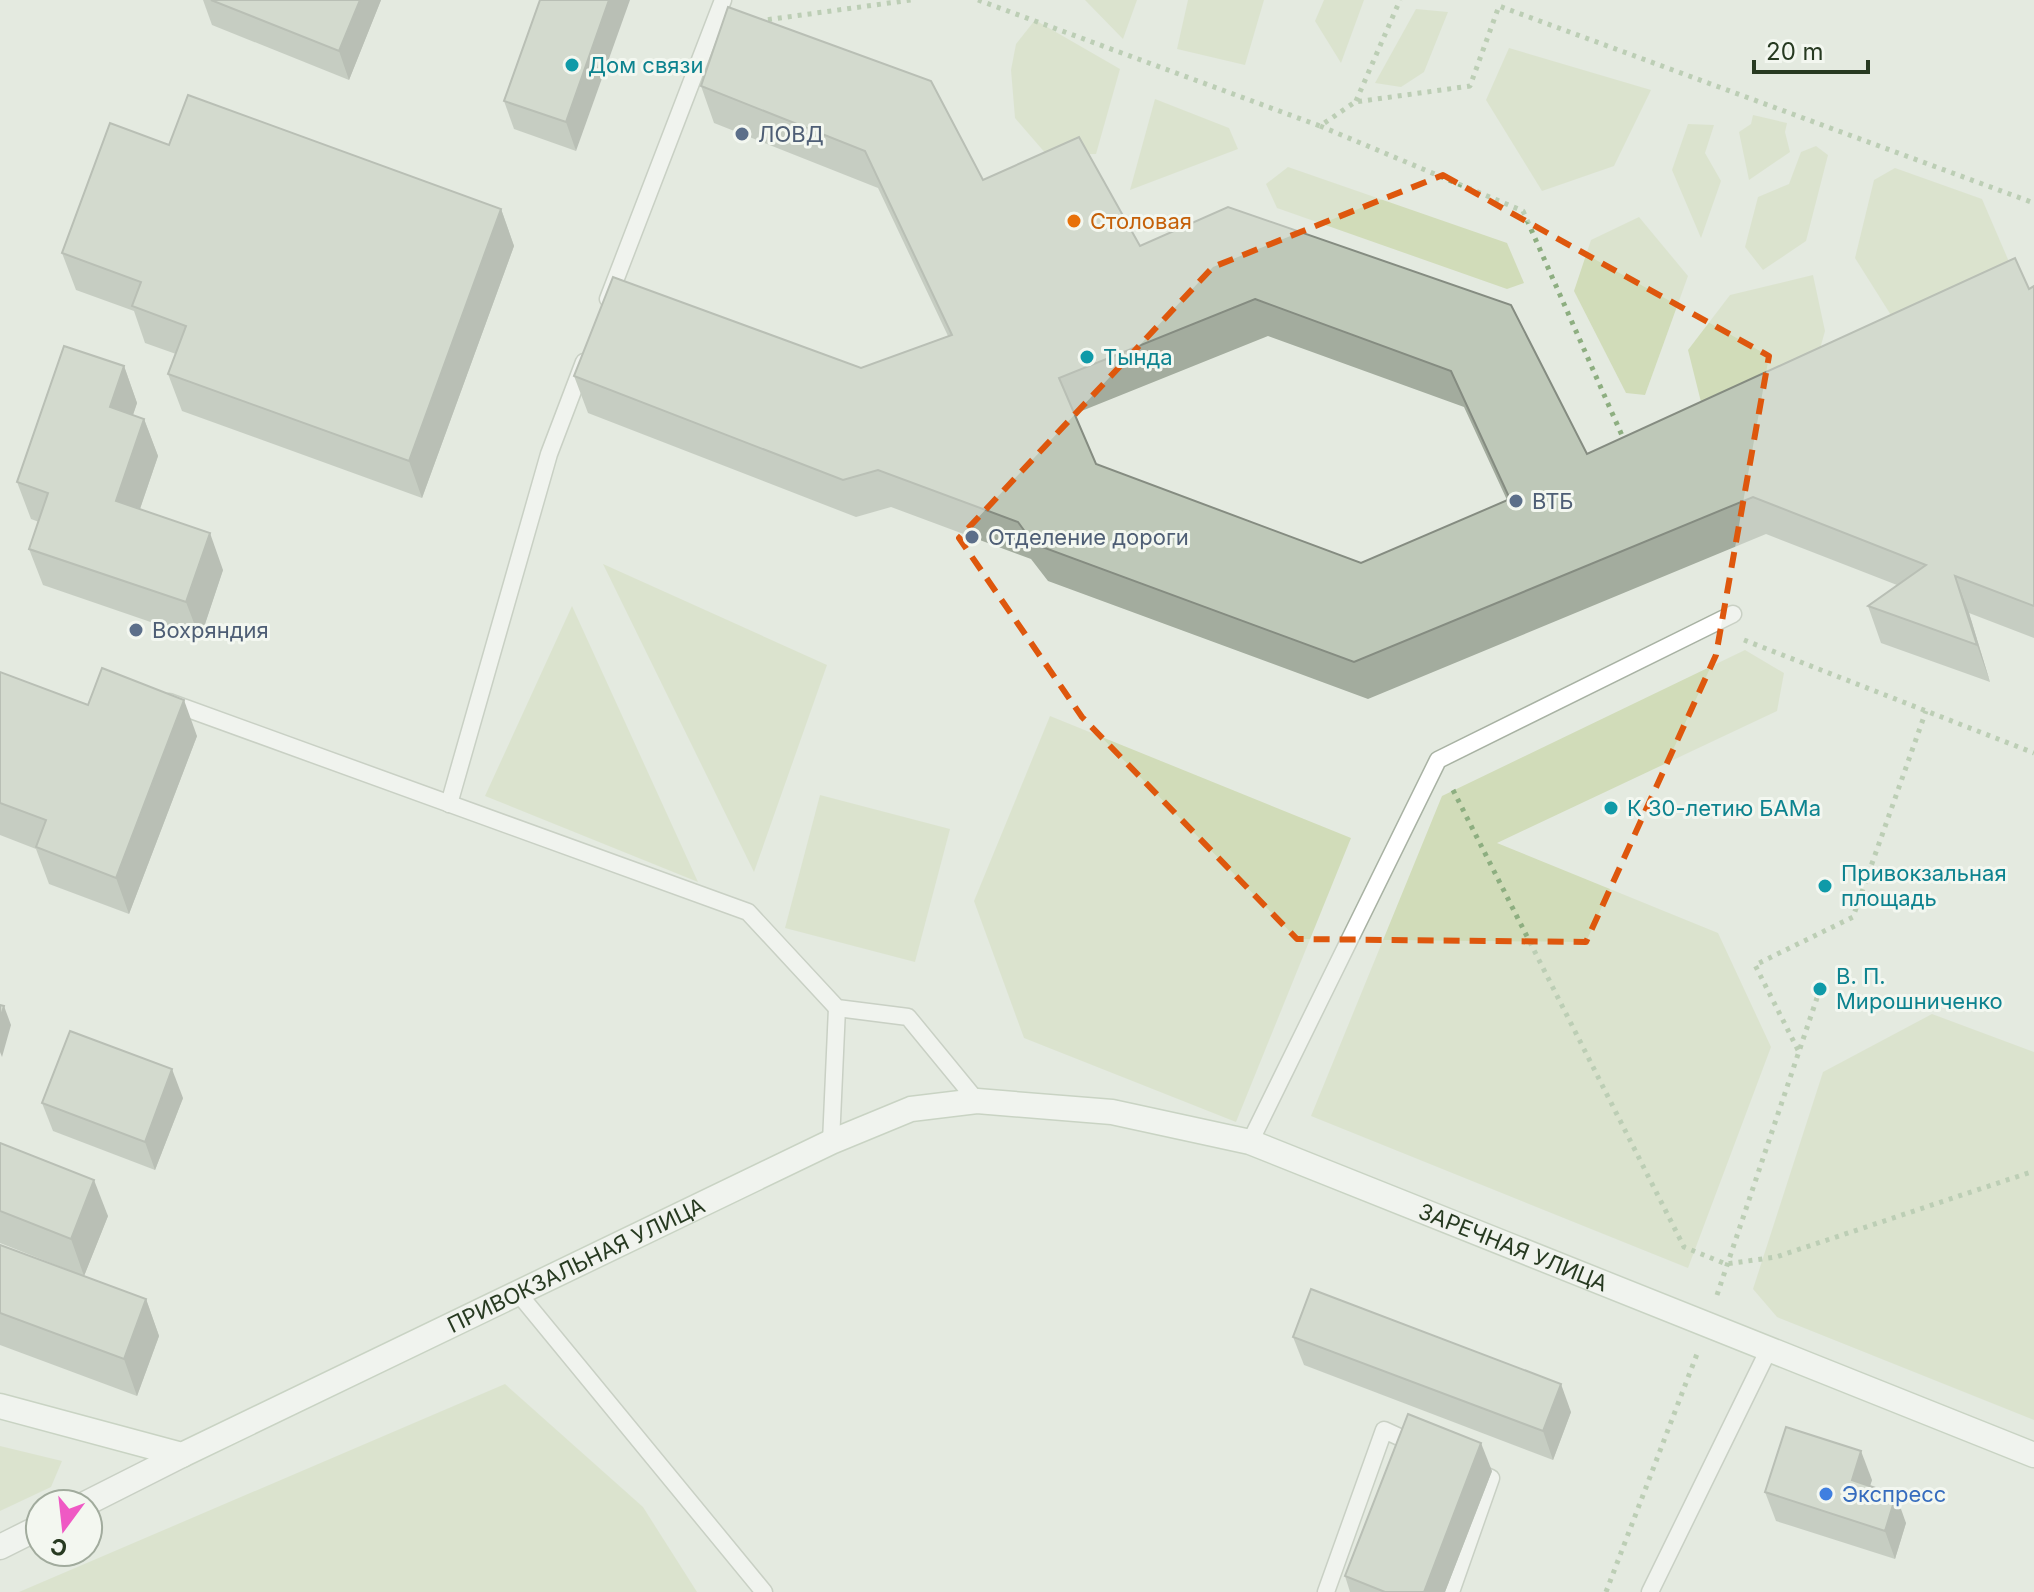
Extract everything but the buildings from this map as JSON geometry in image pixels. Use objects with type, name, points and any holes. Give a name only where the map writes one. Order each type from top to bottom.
[{"type":"street","name":"ЗАРЕЧНАЯ УЛИЦА","points":[[977,1101],[1112,1112],[1250,1142],[2034,1455]]},
{"type":"street","name":"ПРИВОКЗАЛЬНАЯ УЛИЦА","points":[[104,1494],[831,1142],[911,1109],[977,1101]]},
{"type":"street","points":[[0,1406],[182,1455]]},
{"type":"street","points":[[0,1547],[24,1535]]},
{"type":"lane","points":[[600,321],[723,0]]},
{"type":"lane","points":[[449,804],[549,454],[589,351]]},
{"type":"lane","points":[[1250,1142],[1438,760],[1733,614]]},
{"type":"lane","points":[[158,698],[748,912],[837,1008],[908,1017],[977,1101]]},
{"type":"lane","points":[[831,1142],[837,1008]]},
{"type":"lane","points":[[518,1293],[764,1592]]},
{"type":"lane","points":[[1650,1592],[1769,1349]]},
{"type":"lane","points":[[1326,1592],[1384,1430],[1491,1478],[1451,1592]]},
{"type":"path","points":[[713,27],[911,0]]},
{"type":"path","points":[[978,0],[1320,126],[1523,211],[1628,448]]},
{"type":"path","points":[[1355,102],[1400,0]]},
{"type":"path","points":[[1320,126],[1355,102],[1470,86],[1499,6],[2034,203]]},
{"type":"path","points":[[1708,626],[2034,753]]},
{"type":"path","points":[[1798,1051],[1755,965],[1853,917],[1926,711]]},
{"type":"path","points":[[1438,760],[1684,1247],[1726,1264],[1776,1257],[2034,1171]]},
{"type":"highlighted area","points":[[1443,175],[1769,356],[1716,655],[1586,942],[1297,939],[1082,717],[959,538],[1213,267]]},
{"type":"green space","points":[[1085,0],[1137,0],[1123,39]]},
{"type":"green space","points":[[1188,0],[1264,0],[1245,65],[1177,49]]},
{"type":"green space","points":[[1324,0],[1364,0],[1341,63],[1315,21]]},
{"type":"green space","points":[[1416,9],[1448,12],[1424,72],[1401,87],[1375,83]]},
{"type":"green space","points":[[1035,20],[1120,69],[1096,154],[1047,155],[1015,118],[1011,70],[1016,44]]},
{"type":"green space","points":[[1509,48],[1651,90],[1614,166],[1542,191],[1486,100]]},
{"type":"green space","points":[[1155,99],[1229,128],[1238,149],[1130,190]]},
{"type":"green space","points":[[1753,115],[1787,123],[1785,132],[1790,152],[1749,180],[1739,132],[1751,124]]},
{"type":"green space","points":[[1688,124],[1714,125],[1705,153],[1721,181],[1701,238],[1672,170]]},
{"type":"green space","points":[[1816,146],[1828,155],[1806,241],[1763,270],[1745,247],[1758,197],[1789,184],[1801,152]]},
{"type":"green space","points":[[1288,167],[1507,243],[1524,283],[1507,289],[1277,208],[1266,184]]},
{"type":"green space","points":[[1895,168],[1982,199],[2016,278],[1906,339],[1855,258],[1874,180]]},
{"type":"green space","points":[[1639,217],[1688,276],[1645,395],[1626,393],[1574,291],[1591,240]]},
{"type":"green space","points":[[1813,275],[1825,331],[1809,388],[1707,426],[1688,350],[1730,295]]},
{"type":"green space","points":[[603,564],[827,665],[754,872]]},
{"type":"green space","points":[[572,606],[698,882],[485,796]]},
{"type":"green space","points":[[1745,650],[1784,673],[1777,711],[1497,843],[1718,933],[1771,1047],[1688,1268],[1311,1116],[1442,796]]},
{"type":"green space","points":[[1050,716],[1351,838],[1236,1122],[1024,1038],[974,901]]},
{"type":"green space","points":[[820,795],[950,829],[915,962],[785,928]]},
{"type":"green space","points":[[1932,1014],[2034,1052],[2034,1420],[1777,1317],[1753,1289],[1823,1072]]},
{"type":"green space","points":[[505,1384],[643,1507],[697,1592],[19,1592],[75,1568],[104,1568],[104,1556]]},
{"type":"green space","points":[[0,1446],[62,1461],[51,1487],[24,1488],[24,1500],[0,1511]]},
{"type":"place","name":"Дом связи","points":[[572,65]]},
{"type":"place","name":"ЛОВД","points":[[742,134]]},
{"type":"place","name":"Столовая","points":[[1074,221]]},
{"type":"place","name":"Тында","points":[[1087,357]]},
{"type":"place","name":"ВТБ","points":[[1516,501]]},
{"type":"place","name":"Отделение дороги","points":[[972,537]]},
{"type":"place","name":"Вохряндия","points":[[136,630]]},
{"type":"place","name":"К 30-летию БАМа","points":[[1611,808]]},
{"type":"place","name":"Привокзальная площадь","points":[[1825,886]]},
{"type":"place","name":"В. П. Мирошниченко","points":[[1820,989]]},
{"type":"place","name":"Экспресс","points":[[1826,1494]]}]
